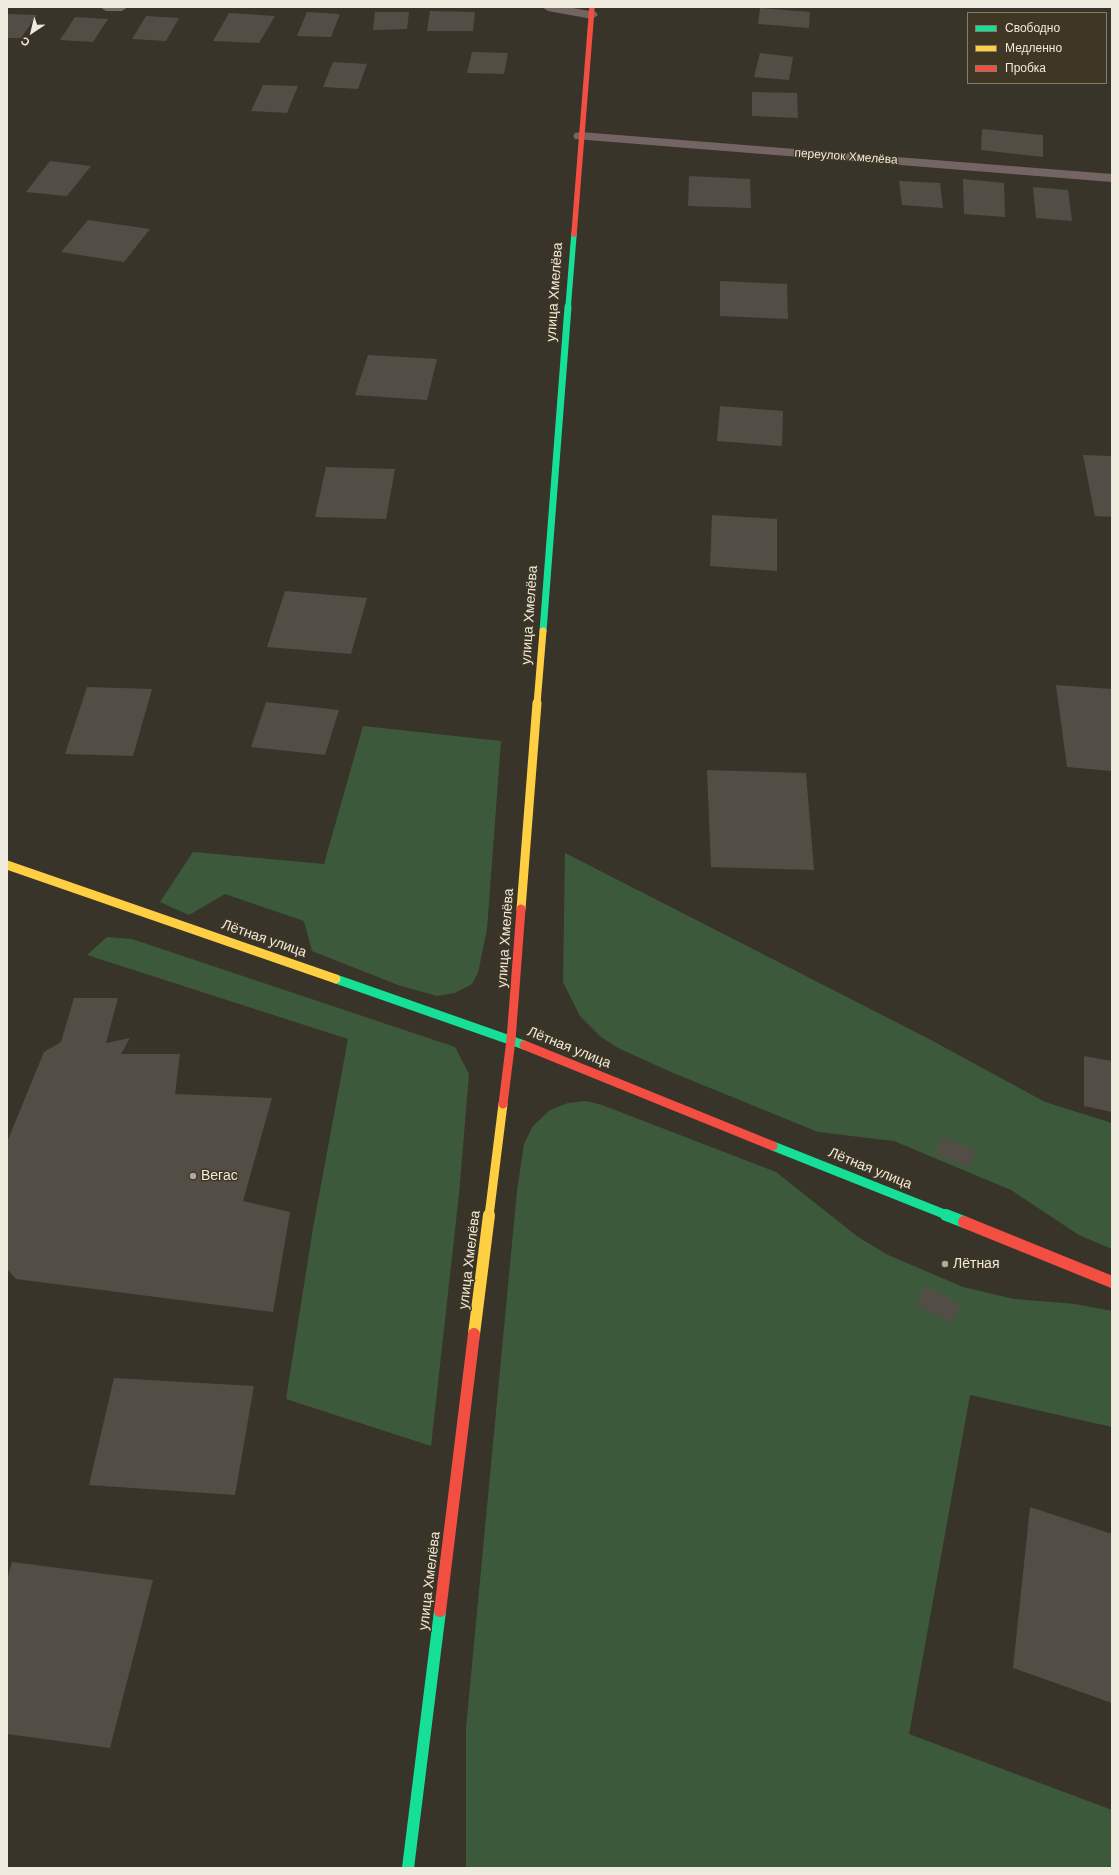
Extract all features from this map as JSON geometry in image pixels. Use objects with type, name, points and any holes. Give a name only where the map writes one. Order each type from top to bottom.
[{"type":"main road","name":"улица Хмелёва","points":[[408,1868],[511,1040],[580,136],[592,11]]},
{"type":"main road","name":"Лётная улица","points":[[7,864],[511,1040],[1112,1282]]},
{"type":"street","points":[[106,7],[122,7]]},
{"type":"street","points":[[548,7],[592,11]]},
{"type":"street","name":"переулок Хмелёва","points":[[580,136],[1112,178]]},
{"type":"green space","points":[[363,726],[501,741],[487,929],[478,973],[472,984],[455,993],[437,996],[398,985],[312,951],[304,921],[225,894],[189,915],[160,902],[193,852],[324,864]]},
{"type":"green space","points":[[565,853],[931,1040],[1045,1102],[1112,1123],[1112,1249],[1079,1235],[1011,1190],[894,1141],[818,1132],[671,1072],[618,1048],[601,1037],[580,1016],[563,982]]},
{"type":"green space","points":[[107,937],[132,939],[455,1047],[469,1074],[459,1194],[431,1446],[286,1399],[313,1228],[348,1039],[87,955]]},
{"type":"green space","points":[[586,1101],[602,1105],[776,1172],[858,1237],[888,1255],[963,1287],[1014,1299],[1075,1304],[1112,1311],[1112,1427],[970,1395],[909,1734],[1112,1810],[1112,1868],[466,1868],[466,1728],[517,1191],[524,1144],[533,1126],[550,1110],[568,1103]]},
{"type":"building","points":[[760,8],[810,12],[809,28],[758,24]]},
{"type":"building","points":[[430,11],[475,12],[473,31],[427,31]]},
{"type":"building","points":[[307,12],[340,14],[331,37],[297,36]]},
{"type":"building","points":[[375,12],[409,12],[407,29],[373,30]]},
{"type":"building","points":[[229,13],[275,16],[259,43],[213,41]]},
{"type":"building","points":[[7,14],[37,15],[21,38],[7,38]]},
{"type":"building","points":[[146,16],[179,18],[166,41],[132,39]]},
{"type":"building","points":[[75,17],[108,19],[93,42],[60,40]]},
{"type":"building","points":[[472,52],[508,53],[504,74],[467,73]]},
{"type":"building","points":[[760,53],[793,57],[789,80],[754,77]]},
{"type":"building","points":[[333,62],[367,64],[358,89],[323,87]]},
{"type":"building","points":[[263,85],[298,86],[287,113],[251,111]]},
{"type":"building","points":[[752,92],[797,93],[798,118],[752,116]]},
{"type":"building","points":[[982,129],[1043,135],[1043,157],[981,150]]},
{"type":"building","points":[[50,161],[91,166],[67,196],[26,192]]},
{"type":"building","points":[[689,176],[750,179],[751,208],[688,206]]},
{"type":"building","points":[[963,179],[1004,183],[1005,217],[964,214]]},
{"type":"building","points":[[899,181],[940,183],[943,208],[902,205]]},
{"type":"building","points":[[1033,187],[1068,190],[1072,221],[1036,218]]},
{"type":"building","points":[[88,220],[150,229],[124,262],[61,252]]},
{"type":"building","points":[[720,281],[787,284],[788,319],[720,316]]},
{"type":"building","points":[[368,355],[437,359],[427,400],[355,395]]},
{"type":"building","points":[[720,406],[783,411],[782,446],[717,441]]},
{"type":"building","points":[[1083,455],[1112,456],[1112,517],[1095,516]]},
{"type":"building","points":[[326,467],[395,469],[386,519],[315,517]]},
{"type":"building","points":[[712,515],[777,519],[777,571],[710,566]]},
{"type":"building","points":[[285,591],[367,598],[351,654],[267,647]]},
{"type":"building","points":[[1056,685],[1112,689],[1112,771],[1067,767]]},
{"type":"building","points":[[87,687],[152,689],[133,756],[65,754]]},
{"type":"building","points":[[266,702],[339,710],[325,755],[251,747]]},
{"type":"building","points":[[707,770],[806,773],[814,870],[711,867]]},
{"type":"building","points":[[74,998],[118,998],[106,1043],[130,1038],[121,1054],[180,1054],[175,1094],[272,1098],[243,1201],[290,1212],[273,1312],[16,1279],[7,1269],[7,1142],[44,1052],[61,1042]]},
{"type":"building","points":[[1084,1056],[1112,1061],[1112,1112],[1084,1106]]},
{"type":"building","points":[[942,1136],[975,1150],[969,1168],[935,1153]]},
{"type":"building","points":[[924,1286],[960,1303],[953,1324],[917,1306]]},
{"type":"building","points":[[114,1378],[254,1386],[235,1495],[89,1485]]},
{"type":"building","points":[[1030,1507],[1112,1534],[1112,1703],[1013,1668]]},
{"type":"building","points":[[12,1562],[153,1580],[110,1748],[7,1734],[7,1579]]},
{"type":"traffic: fast","points":[[543,631],[574,234]]},
{"type":"traffic: fast","points":[[336,979],[524,1045]]},
{"type":"traffic: fast","points":[[773,1146],[964,1222]]},
{"type":"traffic: fast","points":[[408,1868],[440,1611]]},
{"type":"traffic: slow","points":[[521,909],[543,631]]},
{"type":"traffic: slow","points":[[7,865],[336,979]]},
{"type":"traffic: slow","points":[[474,1334],[503,1104]]},
{"type":"traffic: jam","points":[[574,234],[592,7]]},
{"type":"traffic: jam","points":[[503,1104],[511,1040],[521,909]]},
{"type":"traffic: jam","points":[[524,1045],[773,1146]]},
{"type":"traffic: jam","points":[[964,1222],[1112,1282]]},
{"type":"traffic: jam","points":[[440,1611],[474,1334]]},
{"type":"place","name":"Вегас","points":[[193,1176]]},
{"type":"place","name":"Лётная","points":[[945,1264]]}]
